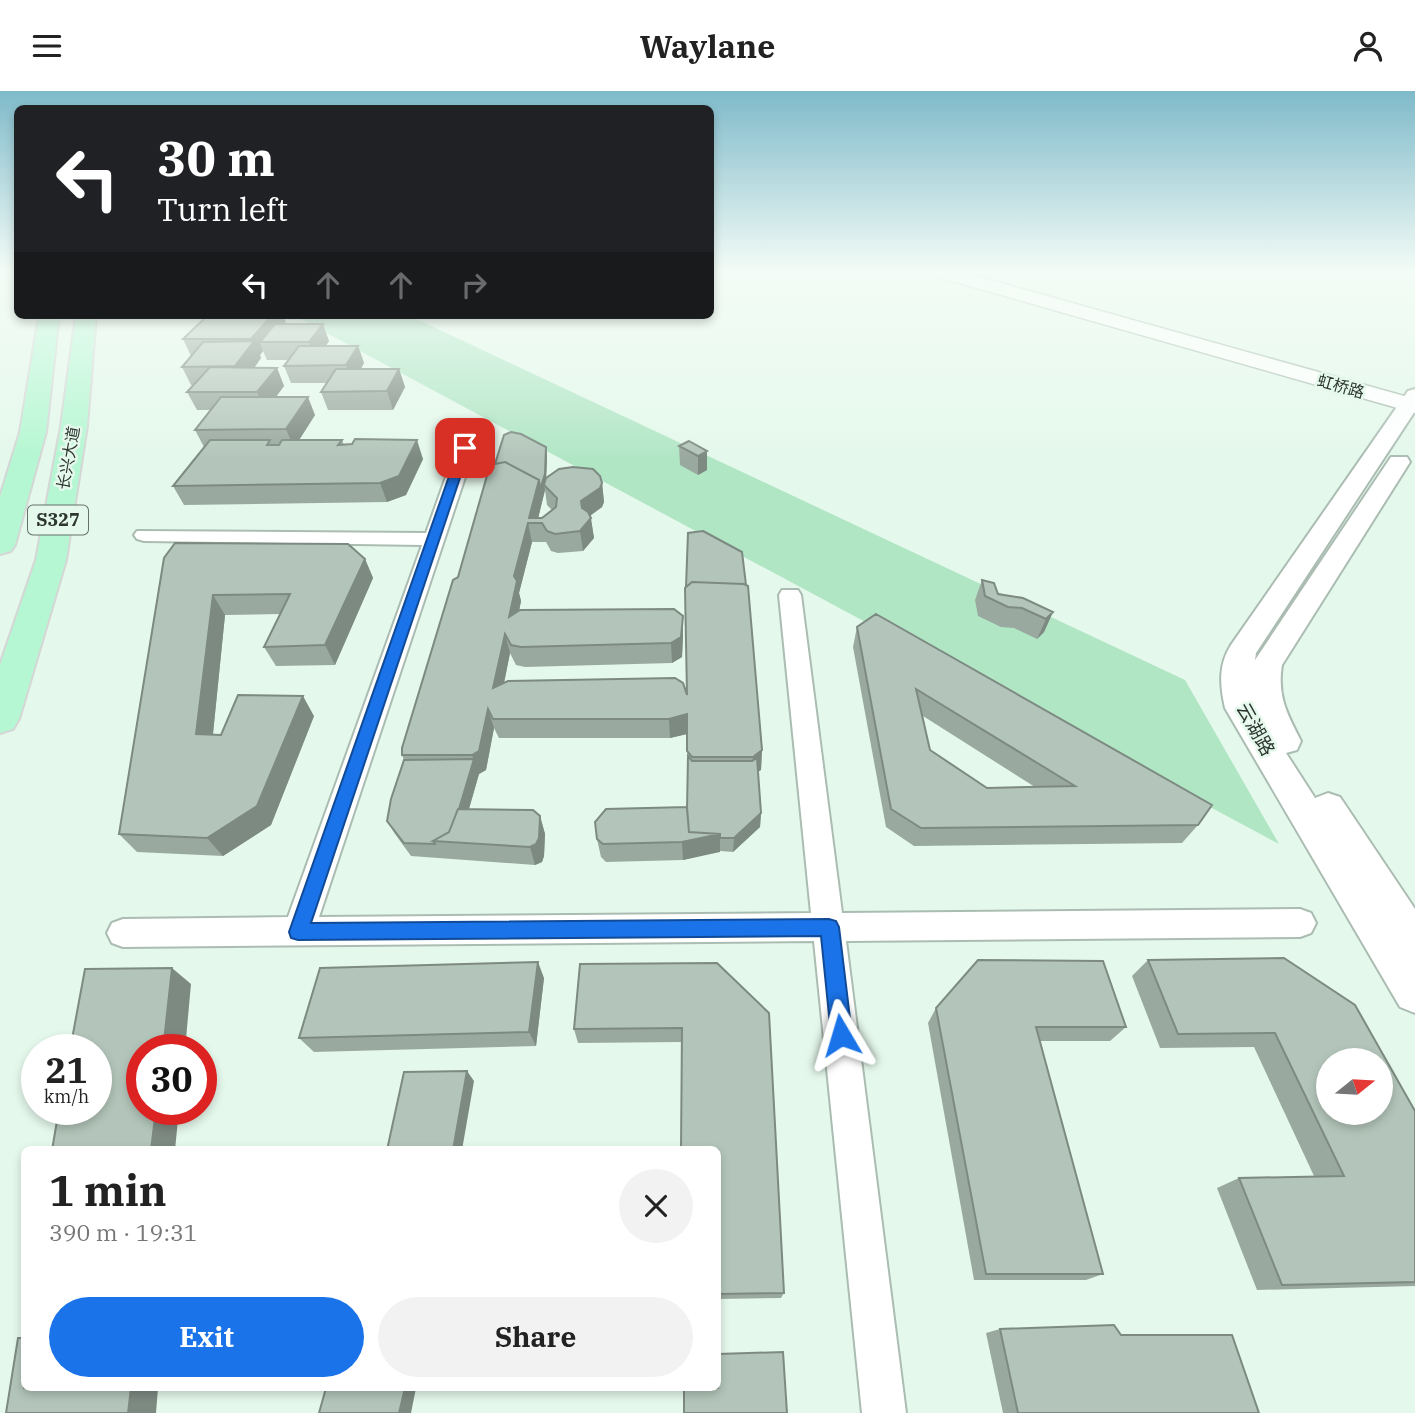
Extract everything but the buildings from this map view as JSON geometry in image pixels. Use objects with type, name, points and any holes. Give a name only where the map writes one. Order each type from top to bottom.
[{"type":"main road","name":"S327","points":[[0,545],[33,432],[46,335]]},
{"type":"main road","name":"长兴大道","points":[[0,719],[51,560],[74,426],[84,335]]},
{"type":"main road","name":"虹桥路","points":[[1173,335],[1414,400]]},
{"type":"main road","name":"虹桥路","points":[[1186,335],[1322,375]]},
{"type":"street","name":"云湖路","points":[[1414,400],[1241,652],[1235,684],[1241,709],[1415,993]]},
{"type":"street","points":[[298,932],[472,426]]},
{"type":"street","name":"云湖路","points":[[1415,436],[1268,664],[1264,694],[1270,716],[1415,944]]},
{"type":"street","points":[[144,535],[433,539]]},
{"type":"street","points":[[790,595],[884,1413]]},
{"type":"street","points":[[123,933],[1300,923]]},
{"type":"green space","points":[[330,335],[450,335],[1185,680],[1279,844]]},
{"type":"route","points":[[465,448],[298,932],[829,927],[841,1035]]}]
